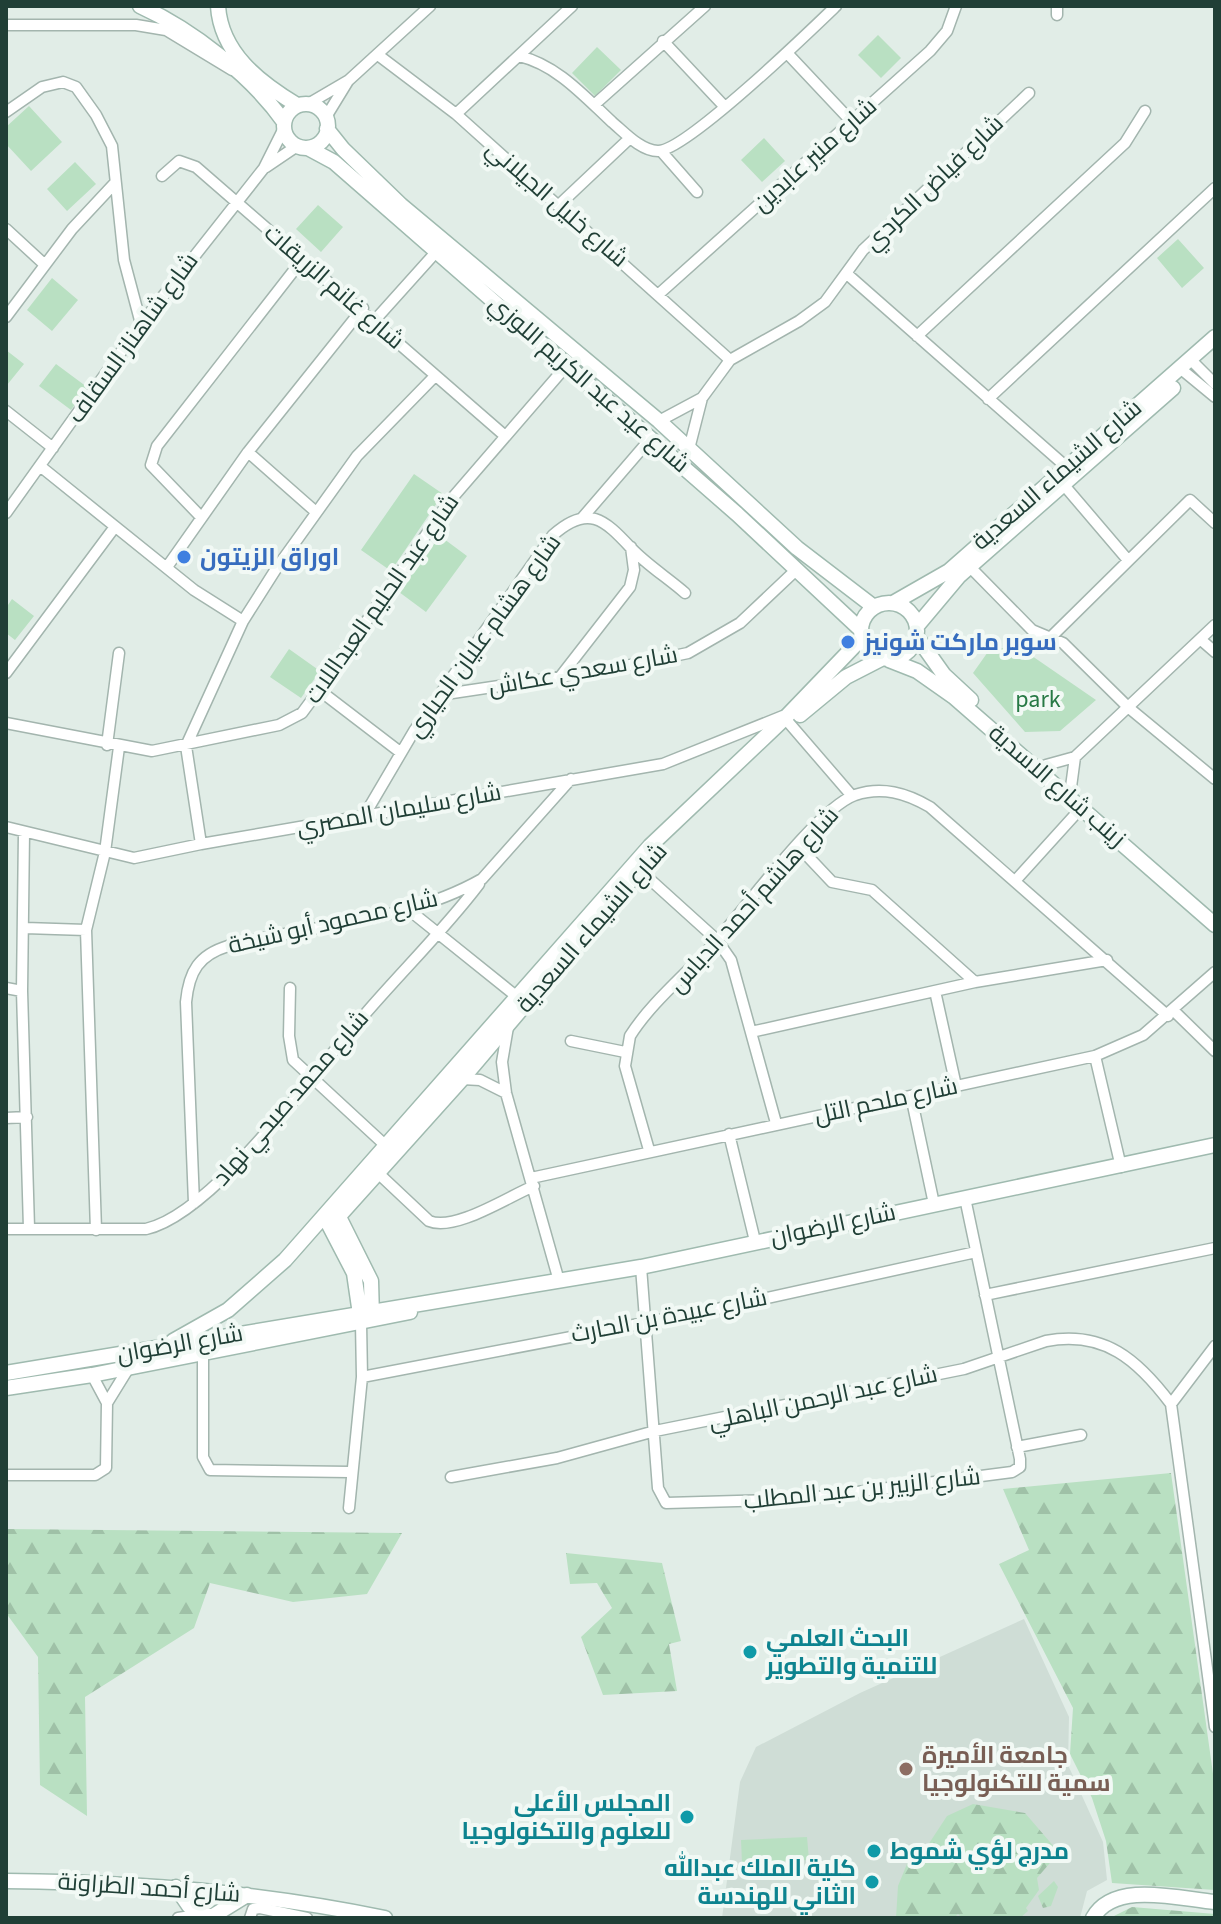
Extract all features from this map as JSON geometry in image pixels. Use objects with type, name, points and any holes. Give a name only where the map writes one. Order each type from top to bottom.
[{"type":"street","points":[[140,6],[177,24],[233,70],[303,147],[319,143],[349,80]]},
{"type":"street","points":[[218,6],[224,38],[236,56],[303,104],[319,108],[327,123]]},
{"type":"street","points":[[284,125],[303,104],[349,80],[430,6]]},
{"type":"street","points":[[456,114],[572,6]]},
{"type":"street","points":[[594,105],[705,6]]},
{"type":"street","points":[[519,56],[545,65],[630,138],[650,150],[661,151],[676,145],[724,106],[787,53],[836,6]]},
{"type":"street","name":"شارع منير عابدين","points":[[660,293],[930,51],[947,31],[956,6]]},
{"type":"street","points":[[6,25],[114,24],[166,30],[186,40],[210,60],[233,70]]},
{"type":"street","points":[[663,41],[724,106]]},
{"type":"street","points":[[787,53],[851,121]]},
{"type":"street","name":"شارع خليل الجيلاني","points":[[378,55],[456,114],[660,293],[730,360]]},
{"type":"street","points":[[6,112],[49,84],[71,83],[90,106],[112,146],[126,273],[141,324]]},
{"type":"street","name":"شارع فياض الكردي","points":[[689,449],[702,398],[730,360],[813,312],[835,292],[863,250],[1029,93]]},
{"type":"street","points":[[917,336],[1125,143],[1145,111]]},
{"type":"street","name":"شارع عيد عبد الكريم اللوزي","points":[[327,123],[343,149],[401,205],[659,421],[797,548],[874,607]]},
{"type":"street","name":"شارع شاهناز السقاف","points":[[6,513],[141,324],[264,168],[284,125]]},
{"type":"street","points":[[559,205],[630,138]]},
{"type":"street","name":"شارع شاهناز السقاف","points":[[264,168],[303,147]]},
{"type":"street","name":"شارع عيد عبد الكريم اللوزي","points":[[303,147],[334,162],[568,364],[861,634]]},
{"type":"street","points":[[661,151],[697,192]]},
{"type":"street","name":"شارع غانم الزريقات","points":[[162,176],[177,162],[190,163],[363,308],[504,435]]},
{"type":"street","points":[[6,317],[44,264],[114,184]]},
{"type":"street","points":[[988,399],[1215,188]]},
{"type":"street","points":[[6,229],[44,264]]},
{"type":"street","points":[[375,320],[437,251]]},
{"type":"street","points":[[201,517],[151,465],[157,446],[302,260]]},
{"type":"street","points":[[847,274],[1067,474],[1127,559]]},
{"type":"street","points":[[167,567],[248,452],[363,308]]},
{"type":"street","name":"شارع الشيماء السعدية","points":[[1190,368],[1215,337]]},
{"type":"street","name":"شارع الشيماء السعدية","points":[[893,603],[942,576],[1215,350]]},
{"type":"street","name":"شارع عبد الحليم العبداللات","points":[[6,723],[113,746],[152,751],[287,722],[302,713],[448,503],[568,364]]},
{"type":"street","points":[[1190,368],[1215,384]]},
{"type":"street","points":[[1190,368],[1215,397]]},
{"type":"street","points":[[201,844],[186,746],[243,621],[316,512],[383,426],[435,376]]},
{"type":"street","name":"شارع فياض الكردي","points":[[659,421],[702,398]]},
{"type":"street","points":[[6,411],[53,448]]},
{"type":"street","points":[[583,517],[651,438]]},
{"type":"street","points":[[248,452],[316,512]]},
{"type":"street","points":[[40,466],[114,528],[243,621]]},
{"type":"street","name":"شارع الشيماء السعدية","points":[[917,632],[942,593],[1067,474]]},
{"type":"street","points":[[1051,637],[1190,500],[1215,523]]},
{"type":"street","name":"شارع هشام عليان الحياري","points":[[364,816],[400,752],[439,695],[553,535],[565,525],[583,517],[607,522],[685,593]]},
{"type":"street","points":[[6,673],[114,528]]},
{"type":"street","points":[[560,677],[630,587],[634,570],[631,547]]},
{"type":"street","points":[[969,566],[1032,630],[1063,643],[1129,708],[1215,779]]},
{"type":"street","name":"شارع سعدي عكاش","points":[[439,695],[673,658],[704,646],[740,623],[795,571]]},
{"type":"street","points":[[893,603],[907,610],[917,632],[904,656],[885,659],[869,651],[861,634],[863,621],[874,607],[893,603]]},
{"type":"street","points":[[1046,765],[1075,757],[1215,625]]},
{"type":"street","name":"زينب شارع الاسدية","points":[[917,632],[944,675],[1215,914]]},
{"type":"street","name":"شارع الشيماء السعدية","points":[[332,1217],[385,1145],[516,996],[637,867],[789,720],[861,634]]},
{"type":"street","points":[[1200,639],[1215,652]]},
{"type":"street","points":[[96,1230],[86,930],[105,852],[119,653]]},
{"type":"street","name":"شارع الشيماء السعدية","points":[[789,720],[846,677],[885,659]]},
{"type":"street","name":"زينب شارع الاسدية","points":[[885,659],[917,671],[954,697],[1215,925]]},
{"type":"street","points":[[319,690],[400,752]]},
{"type":"street","points":[[789,720],[852,796]]},
{"type":"street","name":"شارع سليمان المصري","points":[[6,827],[105,852],[149,857],[201,844],[663,764],[789,720]]},
{"type":"street","points":[[1071,787],[1075,757]]},
{"type":"street","name":"شارع محمود أبو شيخة","points":[[194,1203],[186,1002],[191,975],[198,962],[213,950],[243,942],[409,910],[482,879],[571,779]]},
{"type":"street","name":"شارع هاشم أحمد الدباس","points":[[625,1052],[634,1030],[824,818],[852,796],[884,790],[919,801],[1215,1051]]},
{"type":"street","points":[[1015,881],[1082,807]]},
{"type":"street","points":[[24,832],[22,991],[29,1228]]},
{"type":"street","points":[[798,846],[832,882],[872,890],[975,982]]},
{"type":"street","points":[[637,867],[717,940],[736,971],[776,1123]]},
{"type":"street","name":"شارع الشيماء السعدية","points":[[332,1217],[379,1174],[462,1079],[637,867]]},
{"type":"street","name":"شارع محمد صبحي نهاد","points":[[6,1229],[156,1227],[194,1203],[238,1164],[482,879]]},
{"type":"street","points":[[409,910],[516,996]]},
{"type":"street","points":[[25,928],[86,930]]},
{"type":"street","points":[[751,1032],[975,982],[1107,960]]},
{"type":"street","name":"شارع ملحم التل","points":[[379,1174],[429,1221],[437,1224],[478,1214],[532,1182],[649,1150],[1095,1056],[1143,1035],[1171,1014],[1215,972]]},
{"type":"street","points":[[6,988],[22,991]]},
{"type":"street","points":[[290,988],[290,1053],[309,1078],[385,1145]]},
{"type":"street","points":[[935,991],[956,1086]]},
{"type":"street","points":[[508,1026],[502,1062],[506,1093],[559,1281]]},
{"type":"street","points":[[571,1041],[625,1052],[625,1066],[649,1150]]},
{"type":"street","points":[[1095,1056],[1121,1167]]},
{"type":"street","points":[[462,1079],[480,1080],[506,1093]]},
{"type":"street","points":[[911,1096],[934,1204]]},
{"type":"street","points":[[6,1118],[27,1117]]},
{"type":"street","points":[[729,1134],[755,1241]]},
{"type":"street","name":"شارع الرضوان","points":[[203,1354],[435,1306],[449,1299],[641,1267],[1215,1145]]},
{"type":"street","points":[[965,1198],[1017,1447],[1081,1435]]},
{"type":"street","points":[[159,1348],[215,1319],[256,1289],[332,1217],[356,1262],[371,1281],[350,1472],[349,1508]]},
{"type":"street","points":[[985,1295],[1215,1248]]},
{"type":"street","name":"شارع عبيدة بن الحارث","points":[[362,1377],[976,1252]]},
{"type":"street","name":"شارع الزبير بن عبد المطلب","points":[[641,1267],[658,1488],[663,1500],[674,1505],[803,1499],[1012,1472],[1020,1467],[1017,1447]]},
{"type":"street","name":"شارع الرضوان","points":[[6,1373],[159,1348],[366,1320]]},
{"type":"street","name":"شارع عبد الرحمن الباهلي","points":[[451,1477],[557,1458],[655,1431],[964,1369],[1059,1339],[1099,1341],[1114,1347],[1138,1364],[1171,1404]]},
{"type":"street","points":[[1215,1346],[1171,1404],[1215,1727]]},
{"type":"street","points":[[6,1388],[203,1354],[203,1457],[210,1470],[350,1472]]},
{"type":"street","points":[[107,1403],[128,1369]]},
{"type":"street","points":[[6,1475],[102,1472],[108,1465],[107,1403],[92,1375]]},
{"type":"street","name":"شارع أحمد الطراونة","points":[[6,1881],[176,1887],[247,1895],[385,1918]]},
{"type":"street","points":[[176,1887],[184,1901],[209,1916]]},
{"type":"street","points":[[207,1891],[209,1916]]},
{"type":"street","points":[[178,1918],[209,1916],[247,1895]]},
{"type":"street","points":[[1093,1918],[1102,1905],[1131,1895],[1215,1902]]},
{"type":"street","points":[[250,1918],[253,1909],[260,1908],[307,1918]]},
{"type":"shaded area","name":"جامعة الأميرة سمية للتكنولوجيا","points":[[1024,1619],[1069,1717],[1068,1765],[1103,1842],[1107,1880],[1087,1891],[1080,1918],[722,1918],[740,1782],[756,1747],[860,1693]]},
{"type":"green space","points":[[878,35],[901,58],[881,78],[858,55]]},
{"type":"green space","points":[[597,47],[621,70],[595,96],[572,73]]},
{"type":"green space","points":[[29,106],[62,142],[31,171],[6,144],[6,127]]},
{"type":"green space","points":[[764,138],[785,161],[762,182],[741,160]]},
{"type":"green space","points":[[75,162],[96,184],[67,211],[47,189]]},
{"type":"green space","points":[[318,205],[343,227],[321,252],[296,229]]},
{"type":"green space","points":[[1178,239],[1204,268],[1182,288],[1157,258]]},
{"type":"green space","points":[[52,278],[78,300],[52,331],[27,310]]},
{"type":"green space","points":[[6,350],[24,364],[7,385],[6,384]]},
{"type":"green space","points":[[56,364],[87,387],[71,410],[39,386]]},
{"type":"green space","points":[[414,474],[443,494],[391,571],[361,550]]},
{"type":"green space","points":[[440,536],[467,556],[426,612],[399,592]]},
{"type":"green space","points":[[12,599],[34,616],[15,640],[6,633],[6,608]]},
{"type":"green space","name":"park","points":[[1019,647],[1096,700],[1060,731],[1025,732],[973,673],[990,649]]},
{"type":"green space","points":[[289,649],[320,671],[301,698],[270,677]]},
{"type":"green space","points":[[1171,1473],[1215,1788],[1215,1890],[1112,1883],[1106,1841],[1092,1798],[1070,1754],[1073,1708],[999,1564],[1029,1550],[1003,1489]]},
{"type":"green space","points":[[6,1529],[402,1533],[367,1594],[293,1602],[210,1583],[194,1628],[85,1697],[87,1816],[40,1785],[38,1657],[6,1613]]},
{"type":"green space","points":[[566,1553],[662,1563],[681,1641],[669,1644],[677,1691],[603,1695],[581,1637],[612,1608],[597,1583],[570,1584]]},
{"type":"green space","points":[[973,1804],[1025,1813],[1056,1849],[1056,1856],[1037,1878],[1039,1890],[1026,1908],[1028,1911],[1020,1918],[962,1918],[958,1914],[954,1918],[896,1918],[898,1886],[909,1859],[926,1848],[947,1816]]},
{"type":"green space","points":[[807,1837],[809,1860],[742,1863],[741,1840]]},
{"type":"green space","points":[[1054,1881],[1058,1887],[1051,1906],[1043,1908],[1038,1896]]},
{"type":"green space","points":[[1132,1907],[1215,1914],[1215,1918],[1110,1918]]},
{"type":"place","name":"اوراق الزيتون","points":[[184,557]]},
{"type":"place","name":"سوبر ماركت شونيز","points":[[848,642]]},
{"type":"place","name":"البحث العلمي للتنمية والتطوير","points":[[750,1652]]},
{"type":"place","name":"جامعة الأميرة سمية للتكنولوجيا","points":[[906,1769]]},
{"type":"place","name":"المجلس الأعلى للعلوم والتكنولوجيا","points":[[687,1817]]},
{"type":"place","name":"مدرج لؤي شموط","points":[[874,1851]]},
{"type":"place","name":"كلية الملك عبدالله الثاني للهندسة","points":[[872,1882]]}]
